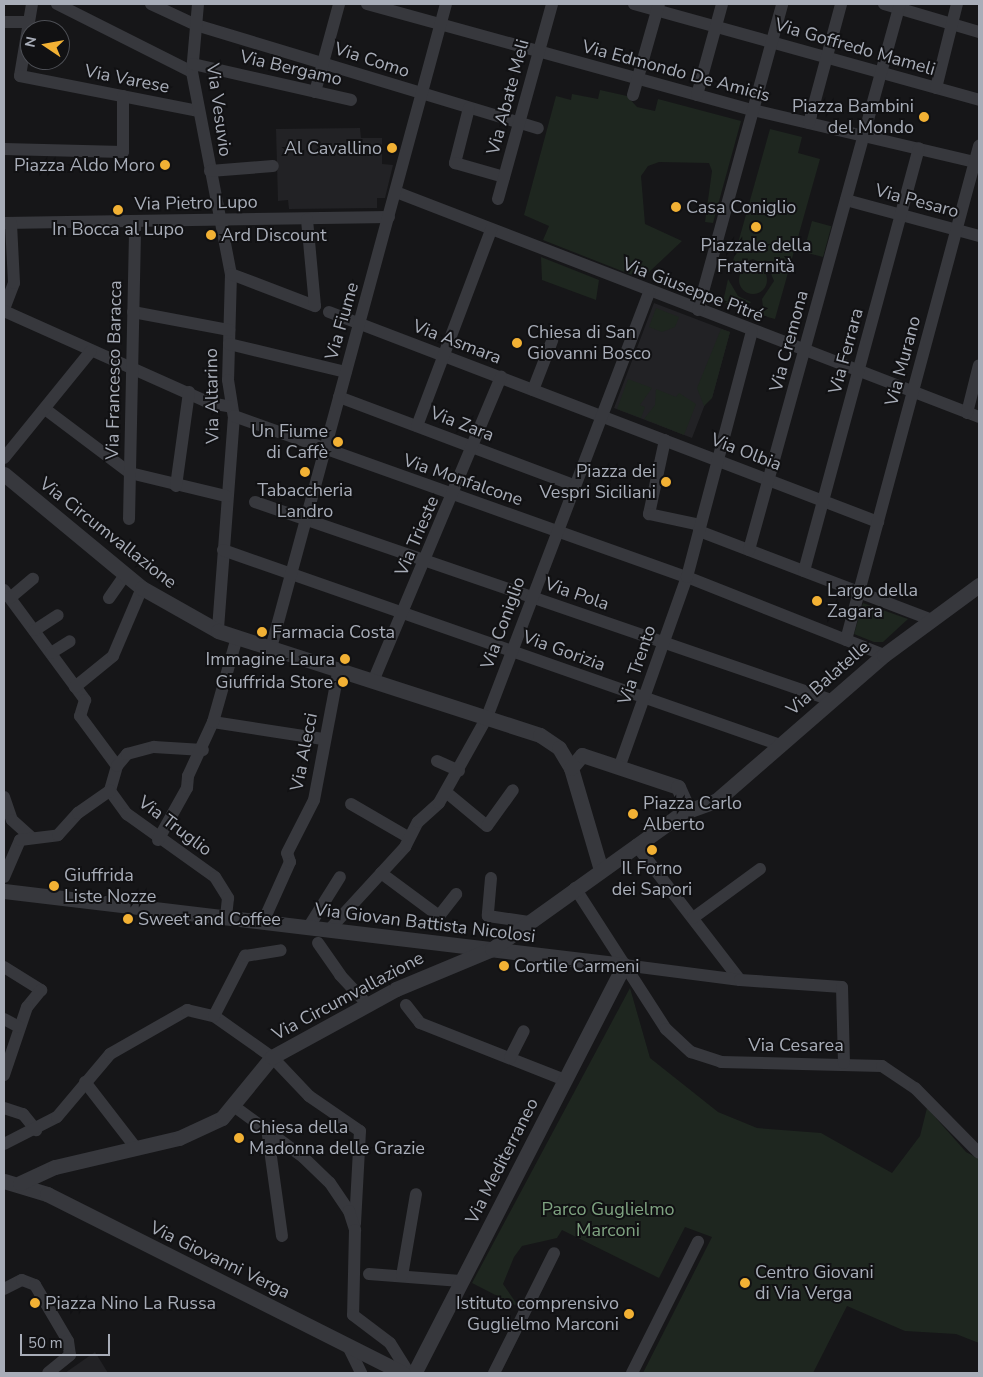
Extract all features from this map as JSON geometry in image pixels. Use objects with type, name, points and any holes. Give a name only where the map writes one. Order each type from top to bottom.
[{"type":"street","points":[[28,20],[32,4]]},
{"type":"street","name":"Via Bergamo","points":[[57,4],[192,68],[351,100]]},
{"type":"street","name":"Via Como","points":[[151,4],[196,25],[538,128]]},
{"type":"street","name":"Via Vesuvio","points":[[198,4],[192,68],[198,111],[220,221]]},
{"type":"street","points":[[315,92],[339,4]]},
{"type":"street","name":"Via Edmondo De Amicis","points":[[367,4],[753,110],[864,134],[977,163]]},
{"type":"street","name":"Via Fiume","points":[[271,648],[446,4]]},
{"type":"street","name":"Via Abate Meli","points":[[498,199],[552,4]]},
{"type":"street","name":"Via Goffredo Mameli","points":[[634,4],[658,7],[771,42],[979,100]]},
{"type":"street","points":[[697,95],[722,4]]},
{"type":"street","points":[[698,310],[782,4]]},
{"type":"street","points":[[809,123],[841,4]]},
{"type":"street","points":[[884,4],[900,6],[979,32]]},
{"type":"street","points":[[936,88],[958,4]]},
{"type":"street","name":"Via Cremona","points":[[750,546],[900,6]]},
{"type":"street","points":[[634,94],[658,7]]},
{"type":"street","points":[[4,22],[20,22]]},
{"type":"street","name":"Via Varese","points":[[21,70],[20,76],[198,111]]},
{"type":"street","points":[[4,149],[122,152],[123,96]]},
{"type":"street","points":[[469,108],[455,163],[504,177]]},
{"type":"street","name":"Via Murano","points":[[846,640],[956,230],[977,163],[979,146]]},
{"type":"street","name":"Via Ferrara","points":[[805,567],[919,148]]},
{"type":"street","points":[[210,171],[273,166]]},
{"type":"street","name":"Via Giuseppe Pitré","points":[[396,192],[752,332],[979,417]]},
{"type":"street","name":"Via Pesaro","points":[[846,200],[979,236]]},
{"type":"street","points":[[231,274],[314,306],[307,218]]},
{"type":"street","name":"Via Pietro Lupo","points":[[7,223],[389,218]]},
{"type":"street","name":"Via Francesco Baracca","points":[[129,519],[135,221]]},
{"type":"street","name":"Via Altarino","points":[[218,631],[233,411],[229,344],[231,274],[220,221]]},
{"type":"street","points":[[4,310],[14,283],[7,223]]},
{"type":"street","points":[[417,426],[492,230]]},
{"type":"street","name":"Via Coniglio","points":[[329,930],[381,873],[446,792],[459,772],[487,717],[556,530],[649,292]]},
{"type":"street","name":"Via Monfalcone","points":[[4,310],[210,403],[324,450],[556,530],[884,655]]},
{"type":"street","points":[[133,312],[230,330]]},
{"type":"street","name":"Via Asmara","points":[[329,312],[601,416]]},
{"type":"street","name":"Via Trento","points":[[622,762],[664,643],[700,528],[752,332]]},
{"type":"street","points":[[533,390],[552,341]]},
{"type":"street","points":[[229,344],[346,372]]},
{"type":"street","points":[[4,458],[92,351]]},
{"type":"street","points":[[967,413],[979,365]]},
{"type":"street","name":"Via Trieste","points":[[374,679],[474,447],[501,377]]},
{"type":"street","points":[[176,486],[189,392]]},
{"type":"street","name":"Via Zara","points":[[339,396],[574,485]]},
{"type":"street","points":[[45,409],[130,473],[176,486],[226,496]]},
{"type":"street","name":"Via Olbia","points":[[601,416],[878,522]]},
{"type":"street","points":[[665,440],[649,514],[700,528],[750,546],[860,588],[930,619]]},
{"type":"street","name":"Via Circumvallazione","points":[[4,474],[142,588],[218,631],[374,679],[540,735],[559,748],[571,768]]},
{"type":"street","name":"Via Pola","points":[[254,502],[831,700]]},
{"type":"street","name":"Via Gorizia","points":[[223,550],[780,745]]},
{"type":"street","points":[[109,598],[125,575]]},
{"type":"street","points":[[33,579],[7,594],[85,700],[80,716],[117,766]]},
{"type":"street","name":"Via Balatelle","points":[[639,848],[682,813],[705,801],[717,800],[884,655],[930,619],[979,585]]},
{"type":"street","points":[[75,687],[113,656],[142,588]]},
{"type":"street","points":[[35,630],[58,614]]},
{"type":"street","points":[[158,840],[203,750],[214,722],[237,637]]},
{"type":"street","points":[[51,653],[70,641]]},
{"type":"street","name":"Via Alecci","points":[[263,922],[290,862],[287,853],[314,800],[323,739],[339,668]]},
{"type":"street","points":[[214,722],[323,739]]},
{"type":"street","points":[[4,877],[20,840],[31,837],[58,835],[78,813],[110,791],[117,766],[127,754],[154,747],[203,750]]},
{"type":"street","points":[[595,874],[571,768],[576,759],[588,754],[622,762],[705,801]]},
{"type":"street","points":[[437,761],[459,772]]},
{"type":"street","points":[[678,787],[685,803],[682,813]]},
{"type":"street","points":[[446,792],[487,826],[513,790]]},
{"type":"street","name":"Via Truglio","points":[[110,791],[127,814],[158,840],[215,876],[228,898],[226,917]]},
{"type":"street","points":[[4,797],[12,820],[31,837]]},
{"type":"street","points":[[351,804],[408,837]]},
{"type":"street","points":[[639,848],[740,980]]},
{"type":"street","name":"Via Circumvallazione","points":[[20,1183],[47,1170],[200,1130],[235,1107],[272,1057],[367,1004],[492,949],[595,874],[639,848]]},
{"type":"street","points":[[692,918],[760,869]]},
{"type":"street","points":[[381,873],[439,916],[456,894]]},
{"type":"street","points":[[308,928],[340,878]]},
{"type":"street","points":[[491,878],[488,916],[529,922]]},
{"type":"street","name":"Via Cesarea","points":[[575,888],[672,1037],[703,1057],[721,1062],[844,1063],[892,1070],[979,1153]]},
{"type":"street","name":"Via Giovan Battista Nicolosi","points":[[4,891],[740,980],[842,987],[844,1063]]},
{"type":"street","points":[[318,943],[340,975],[367,1004]]},
{"type":"street","points":[[214,1016],[243,953],[281,950]]},
{"type":"street","name":"Via Mediterraneo","points":[[413,1372],[624,965]]},
{"type":"street","points":[[4,967],[41,990],[19,1027],[4,1075]]},
{"type":"street","points":[[406,1005],[420,1023],[565,1080]]},
{"type":"street","points":[[4,1144],[36,1130],[57,1117],[110,1054],[187,1010],[214,1016],[272,1057],[309,1096],[360,1131],[353,1315],[390,1343],[413,1372]]},
{"type":"street","points":[[4,1019],[19,1027]]},
{"type":"street","points":[[510,1058],[524,1031]]},
{"type":"street","points":[[85,1082],[136,1148]]},
{"type":"street","points":[[235,1107],[267,1128],[330,1183],[349,1211],[355,1230]]},
{"type":"street","points":[[4,1108],[23,1114],[36,1130]]},
{"type":"street","points":[[267,1128],[282,1236]]},
{"type":"street","points":[[47,1170],[48,1194]]},
{"type":"street","name":"Via Giovanni Verga","points":[[4,1181],[20,1183],[48,1194],[348,1346],[413,1372]]},
{"type":"street","points":[[402,1276],[416,1194]]},
{"type":"street","points":[[632,1373],[698,1242]]},
{"type":"street","points":[[494,1373],[554,1253]]},
{"type":"street","points":[[369,1274],[461,1281]]},
{"type":"street","points":[[4,1289],[22,1280],[35,1285],[68,1342],[70,1355],[48,1373]]},
{"type":"street","points":[[348,1346],[361,1373]]},
{"type":"shaded area","points":[[360,128],[361,138],[382,138],[382,164],[393,165],[385,198],[377,198],[377,208],[289,209],[288,200],[278,201],[276,129]]},
{"type":"shaded area","points":[[654,303],[730,332],[712,398],[707,399],[692,438],[614,408]]},
{"type":"shaded area","points":[[95,1352],[108,1373],[65,1373]]},
{"type":"green space","points":[[600,90],[627,96],[637,107],[655,111],[658,99],[741,121],[713,223],[705,222],[712,171],[709,163],[659,162],[648,166],[641,176],[645,224],[682,241],[648,273],[632,275],[543,240],[549,226],[524,215],[556,96],[571,100],[572,94],[598,99]]},
{"type":"green space","points":[[770,129],[802,137],[798,153],[820,159],[775,319],[764,316],[762,299],[774,281],[768,266],[753,259],[731,268]]},
{"type":"green space","points":[[812,221],[831,226],[823,257],[804,252]]},
{"type":"green space","points":[[541,257],[599,280],[596,300],[542,280]]},
{"type":"green space","points":[[753,266],[763,270],[767,280],[763,290],[753,294],[743,290],[739,280],[743,270]]},
{"type":"green space","points":[[728,279],[738,296],[751,302],[745,310],[723,302]]},
{"type":"green space","points":[[656,308],[679,317],[675,327],[662,332],[649,327]]},
{"type":"green space","points":[[721,329],[730,332],[712,398],[704,406],[697,388]]},
{"type":"green space","points":[[628,379],[652,388],[640,405],[645,407],[641,418],[617,409]]},
{"type":"green space","points":[[656,389],[676,397],[679,393],[696,404],[684,435],[644,419],[655,405]]},
{"type":"green space","points":[[863,603],[908,619],[883,642],[874,642],[854,634]]},
{"type":"green space","name":"Parco Guglielmo Marconi","points":[[630,988],[650,1058],[718,1112],[757,1128],[821,1133],[892,1173],[920,1136],[927,1108],[966,1152],[979,1159],[979,1343],[956,1334],[905,1331],[847,1306],[813,1373],[643,1373],[712,1237],[685,1227],[659,1278],[562,1230],[557,1238],[522,1246],[514,1257],[503,1284],[519,1307],[472,1283]]},
{"type":"place","name":"Piazza Bambini del Mondo","points":[[924,117]]},
{"type":"place","name":"Al Cavallino","points":[[392,148]]},
{"type":"place","name":"Piazza Aldo Moro","points":[[165,165]]},
{"type":"place","name":"Casa Coniglio","points":[[676,207]]},
{"type":"place","name":"In Bocca al Lupo","points":[[118,210]]},
{"type":"place","name":"Piazzale della Fraternità","points":[[756,227]]},
{"type":"place","name":"Ard Discount","points":[[211,235]]},
{"type":"place","name":"Chiesa di San Giovanni Bosco","points":[[517,343]]},
{"type":"place","name":"Un Fiume di Caffè","points":[[338,442]]},
{"type":"place","name":"Tabaccheria Landro","points":[[305,472]]},
{"type":"place","name":"Piazza dei Vespri Siciliani","points":[[666,482]]},
{"type":"place","name":"Largo della Zagara","points":[[817,601]]},
{"type":"place","name":"Farmacia Costa","points":[[262,632]]},
{"type":"place","name":"Immagine Laura","points":[[345,659]]},
{"type":"place","name":"Giuffrida Store","points":[[343,682]]},
{"type":"place","name":"Piazza Carlo Alberto","points":[[633,814]]},
{"type":"place","name":"Il Forno dei Sapori","points":[[652,850]]},
{"type":"place","name":"Giuffrida Liste Nozze","points":[[54,886]]},
{"type":"place","name":"Sweet and Coffee","points":[[128,919]]},
{"type":"place","name":"Cortile Carmeni","points":[[504,966]]},
{"type":"place","name":"Chiesa della Madonna delle Grazie","points":[[239,1138]]},
{"type":"place","name":"Centro Giovani di Via Verga","points":[[745,1283]]},
{"type":"place","name":"Piazza Nino La Russa","points":[[35,1303]]},
{"type":"place","name":"Istituto comprensivo Guglielmo Marconi","points":[[629,1314]]}]
